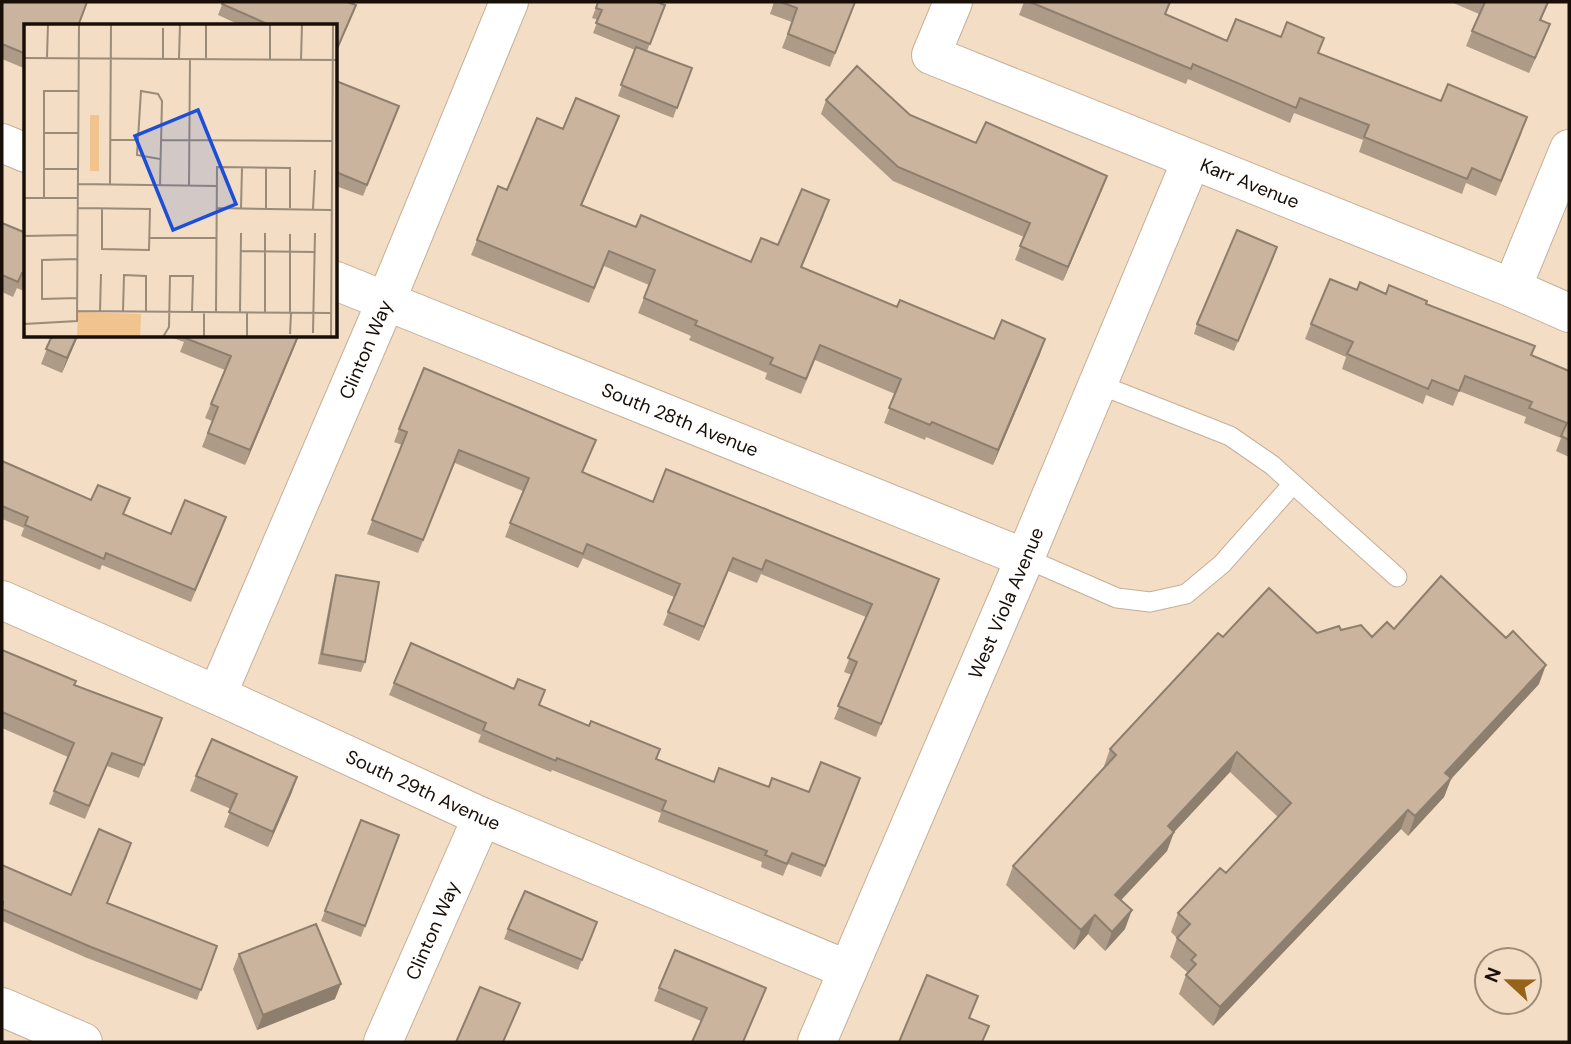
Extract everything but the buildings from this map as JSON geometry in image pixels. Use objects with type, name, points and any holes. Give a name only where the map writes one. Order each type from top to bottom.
[{"type":"street","name":"Clinton Way","points":[[217,695],[386,301],[509,2]]},
{"type":"street","name":"Karr Avenue","points":[[953,2],[931,55],[1569,313]]},
{"type":"street","points":[[2,143],[24,152]]},
{"type":"street","points":[[1512,288],[1569,149]]},
{"type":"street","name":"West Viola Avenue","points":[[817,1042],[1025,558],[1191,161]]},
{"type":"street","name":"South 28th Avenue","points":[[338,282],[1025,558]]},
{"type":"street","name":"South 29th Avenue","points":[[2,600],[482,817],[848,970]]},
{"type":"street","name":"Clinton Way","points":[[383,1042],[482,817]]},
{"type":"street","points":[[2,1007],[78,1042]]},
{"type":"lane","points":[[1098,384],[1230,436],[1272,465],[1397,578]]},
{"type":"lane","points":[[1025,558],[1117,598],[1150,602],[1186,594],[1222,564],[1293,484]]}]
